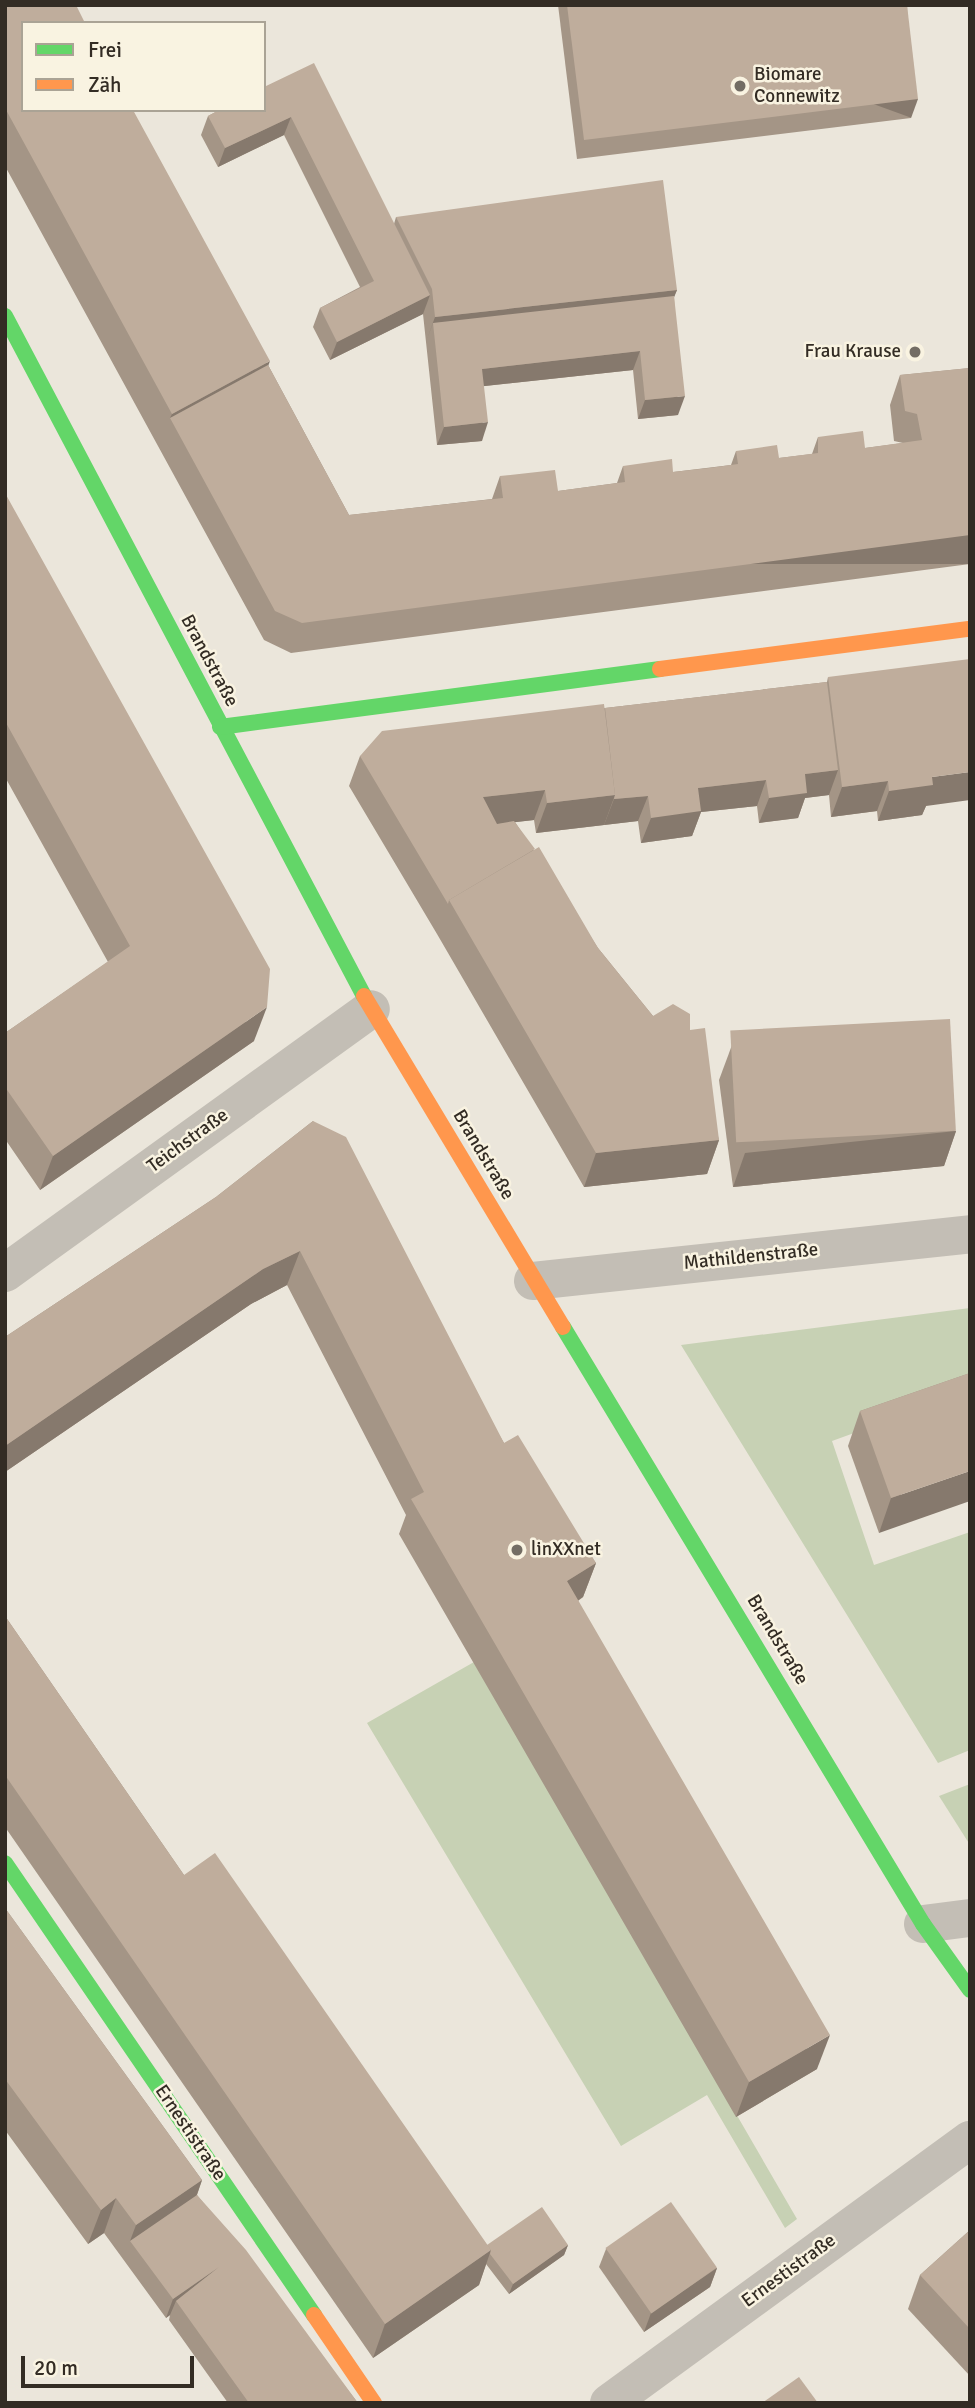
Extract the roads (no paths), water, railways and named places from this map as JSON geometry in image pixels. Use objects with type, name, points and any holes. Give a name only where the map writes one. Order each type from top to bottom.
[{"type":"street","name":"Brandstraße","points":[[5,316],[220,727],[372,1009],[533,1281],[923,1924],[970,1990]]},
{"type":"street","points":[[220,727],[970,629]]},
{"type":"street","name":"Teichstraße","points":[[5,1273],[372,1009]]},
{"type":"street","name":"Mathildenstraße","points":[[533,1281],[970,1234]]},
{"type":"street","name":"Ernestistraße","points":[[5,1863],[374,2403]]},
{"type":"street","points":[[923,1924],[970,1918]]},
{"type":"street","name":"Ernestistraße","points":[[609,2403],[970,2140]]},
{"type":"place","name":"Biomare Connewitz","points":[[740,86]]},
{"type":"place","name":"Frau Krause","points":[[915,352]]},
{"type":"place","name":"linXXnet","points":[[517,1550]]}]
